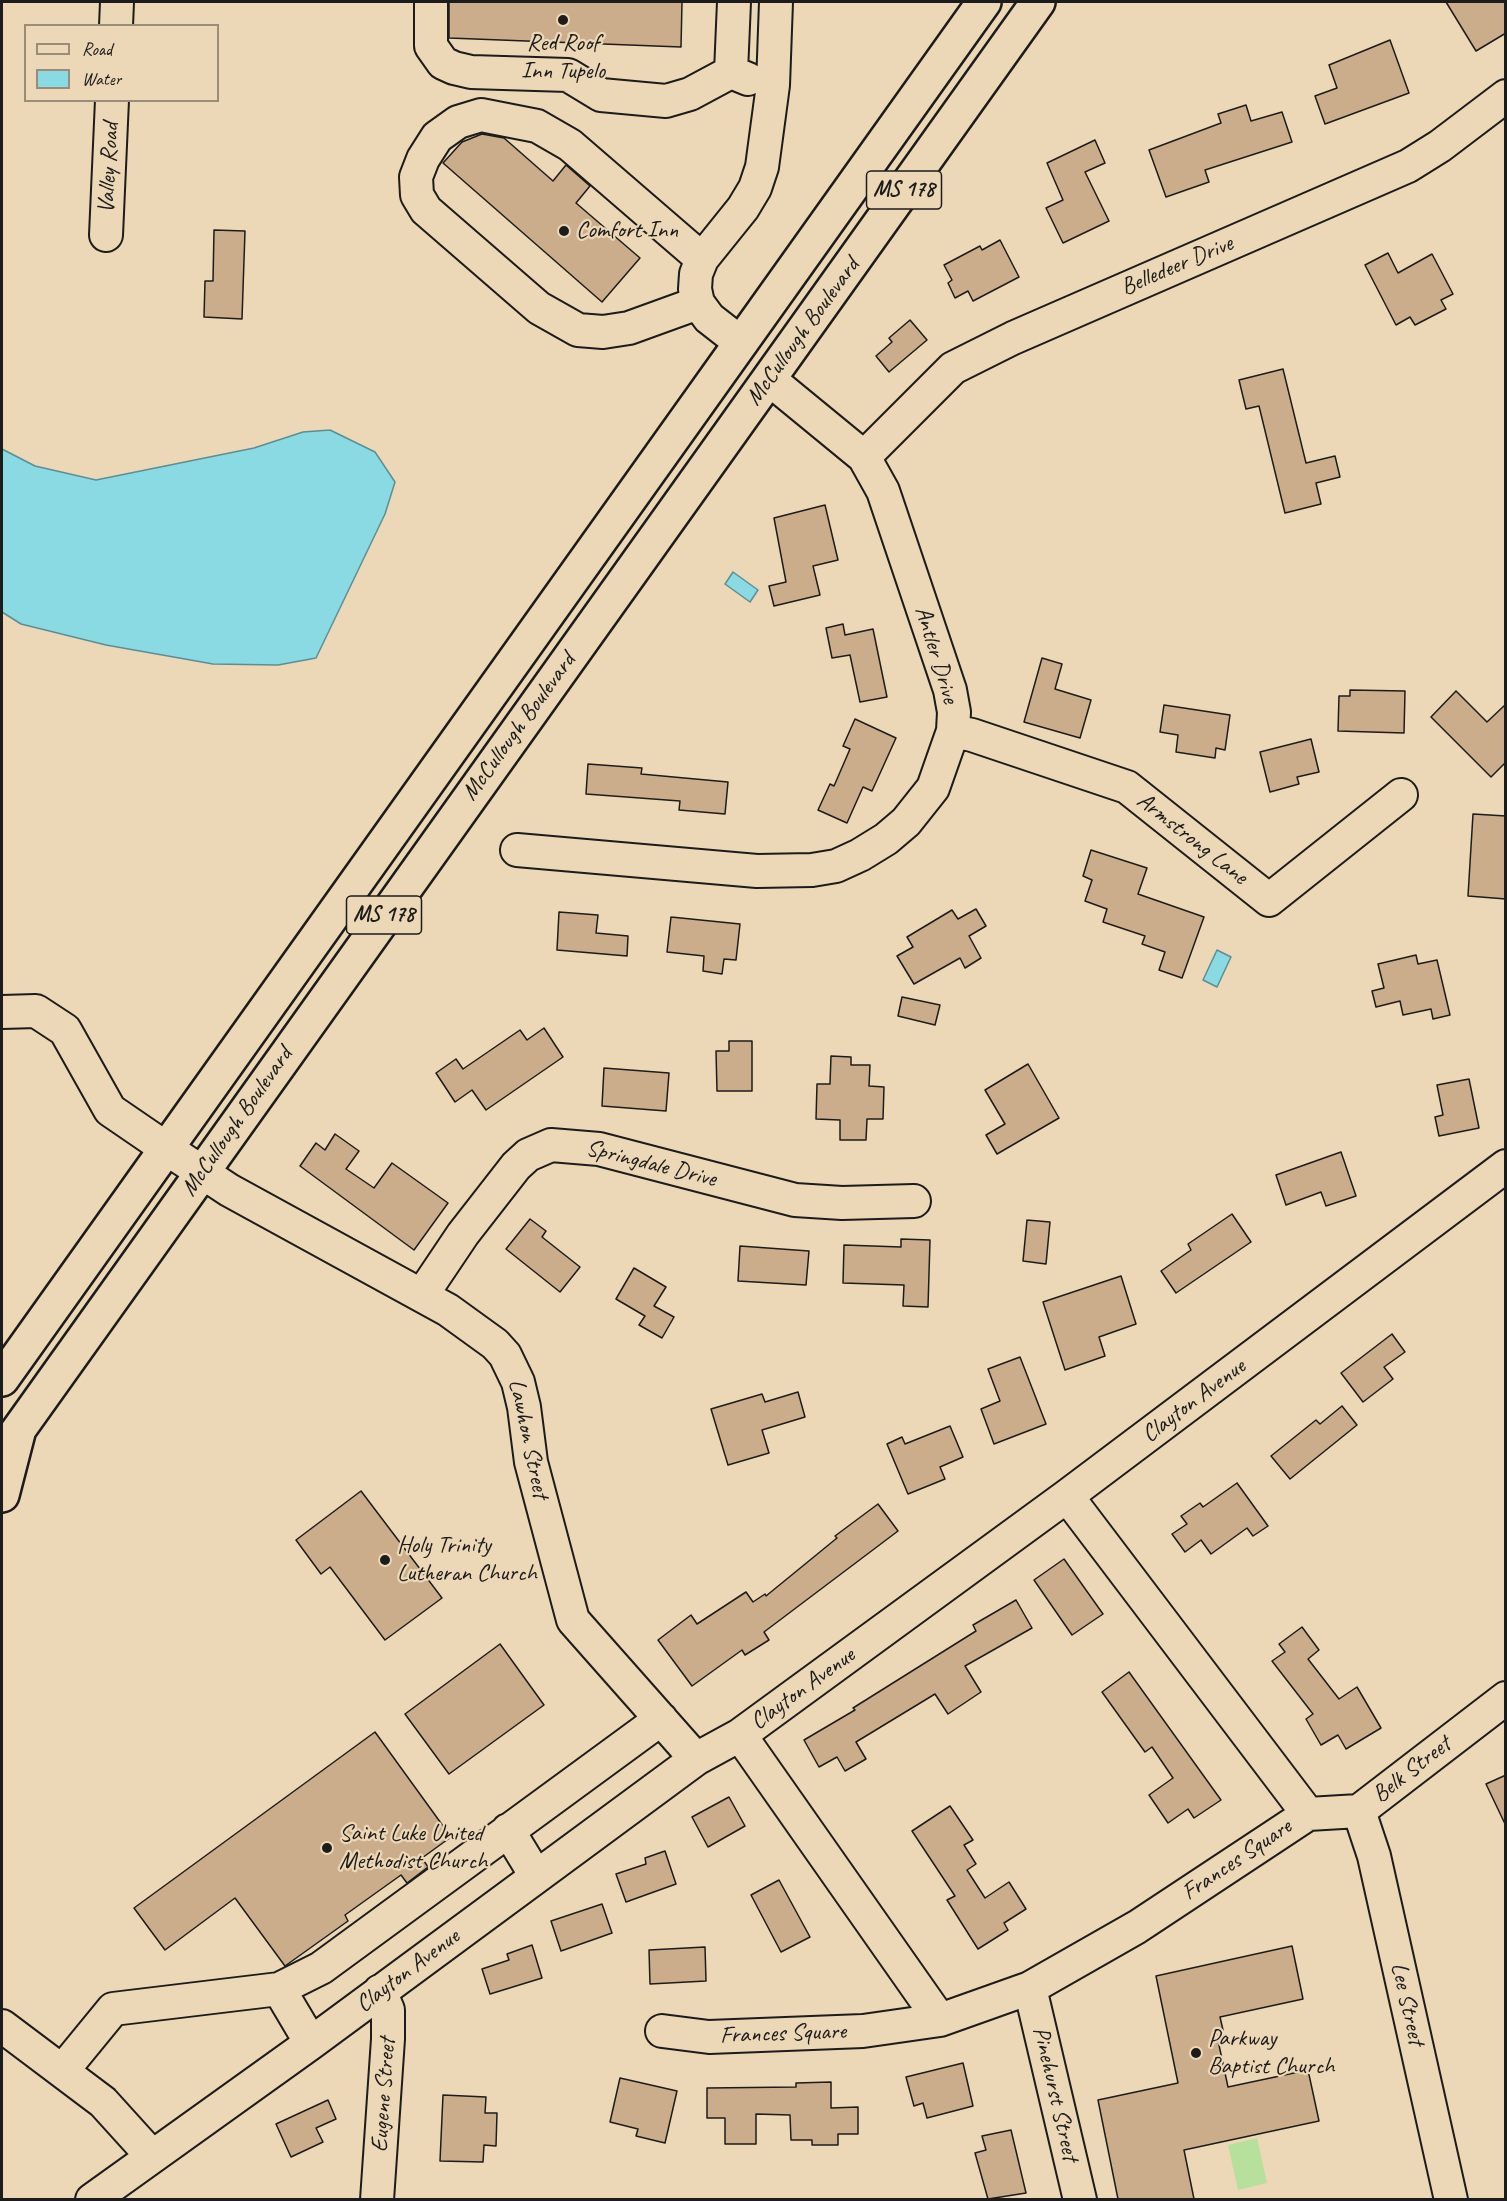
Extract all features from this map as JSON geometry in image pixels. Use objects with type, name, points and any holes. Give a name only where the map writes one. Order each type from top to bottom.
[{"type":"highway","name":"McCullough Boulevard","points":[[2,1379],[741,344],[970,16],[984,2]]},
{"type":"highway","name":"McCullough Boulevard","points":[[10,1440],[1038,2]]},
{"type":"highway","points":[[769,379],[763,366],[764,342],[816,269],[844,197]]},
{"type":"highway","points":[[648,548],[673,482],[737,391],[741,375],[741,344]]},
{"type":"highway","points":[[410,808],[441,836]]},
{"type":"highway","points":[[2,1495],[10,1440]]},
{"type":"street","points":[[116,24],[117,2]]},
{"type":"street","points":[[431,2],[431,46],[443,63],[471,72],[568,75],[601,95],[666,101],[690,94],[731,72]]},
{"type":"street","points":[[731,72],[734,2]]},
{"type":"street","points":[[741,344],[709,318],[698,303],[695,289],[696,274],[702,259],[743,208],[755,188],[767,145],[776,2]]},
{"type":"street","points":[[731,72],[750,80],[772,85]]},
{"type":"street","name":"Belledeer Drive","points":[[864,457],[936,383],[961,364],[1012,338],[1408,166],[1440,146],[1506,96]]},
{"type":"street","name":"Valley Road","points":[[106,235],[112,102]]},
{"type":"street","points":[[698,303],[629,328],[603,332],[578,330],[539,308],[426,210],[417,195],[416,177],[423,159],[437,137],[458,122],[482,115],[537,126],[570,145],[702,259]]},
{"type":"street","name":"Antler Drive","points":[[517,850],[757,872],[812,870],[836,866],[886,839],[921,806],[933,789],[953,731],[950,690],[883,490],[864,457],[769,379]]},
{"type":"street","name":"Armstrong Lane","points":[[953,731],[972,735],[1127,788],[1269,900],[1401,795]]},
{"type":"street","name":"Lawhon Street","points":[[2,1012],[36,1011],[65,1030],[110,1110],[166,1149],[229,1190],[422,1295],[495,1344],[512,1366],[524,1407],[531,1462],[573,1620],[696,1759]]},
{"type":"street","name":"Springdale Drive","points":[[422,1295],[463,1234],[516,1166],[528,1155],[551,1145],[599,1149],[795,1200],[842,1203],[914,1201]]},
{"type":"street","name":"Clayton Avenue","points":[[92,2199],[311,2043],[696,1759],[740,1735],[1067,1496],[1506,1166]]},
{"type":"street","name":"Frances Square","points":[[662,2031],[709,2037],[760,2037],[863,2031],[940,2020],[1030,1988],[1137,1927],[1308,1814],[1067,1496]]},
{"type":"street","name":"Belk Street","points":[[1308,1814],[1359,1811],[1506,1698]]},
{"type":"street","points":[[63,2070],[113,2009],[279,1989],[321,1968],[661,1719]]},
{"type":"street","points":[[740,1735],[940,2020]]},
{"type":"street","name":"Lee Street","points":[[1359,1811],[1374,1856],[1451,2199]]},
{"type":"street","points":[[508,1830],[536,1876]]},
{"type":"street","name":"Pinehurst Street","points":[[1030,1988],[1080,2199]]},
{"type":"street","points":[[279,1989],[311,2043]]},
{"type":"street","name":"Eugene Street","points":[[377,2199],[388,2039],[388,2010],[380,1991]]},
{"type":"street","points":[[2,2026],[104,2102],[151,2155]]},
{"type":"green space","points":[[1257,2138],[1267,2183],[1238,2190],[1228,2145]]},
{"type":"water","points":[[330,430],[375,452],[395,482],[385,514],[316,658],[278,665],[213,664],[106,645],[21,624],[2,612],[2,449],[35,466],[96,480],[254,448],[303,432]]},
{"type":"water","points":[[733,572],[758,590],[750,602],[725,584]]},
{"type":"water","points":[[1217,950],[1231,957],[1217,987],[1203,980]]},
{"type":"building","name":"Red Roof Inn Tupelo","points":[[449,2],[682,2],[681,47],[449,38]]},
{"type":"building","points":[[1446,2],[1506,2],[1506,33],[1476,51]]},
{"type":"building","points":[[1390,40],[1409,93],[1325,124],[1315,96],[1337,88],[1329,65]]},
{"type":"building","points":[[1246,105],[1251,121],[1282,112],[1292,142],[1205,170],[1209,182],[1166,197],[1149,150],[1221,123],[1218,114]]},
{"type":"building","name":"Comfort Inn","points":[[482,134],[504,138],[553,181],[566,165],[590,186],[576,203],[640,258],[602,302],[443,163],[462,142]]},
{"type":"building","points":[[1095,140],[1105,163],[1085,172],[1109,221],[1063,243],[1046,208],[1063,200],[1047,163]]},
{"type":"building","points":[[214,230],[245,231],[242,319],[204,317],[205,281],[213,281]]},
{"type":"building","points":[[1000,240],[1019,277],[973,301],[968,291],[955,298],[948,283],[952,280],[944,265],[980,246],[982,250]]},
{"type":"building","points":[[1388,253],[1398,273],[1432,254],[1453,294],[1441,300],[1446,309],[1415,325],[1410,317],[1396,325],[1365,265]]},
{"type":"building","points":[[910,320],[927,340],[889,372],[876,356],[892,342],[889,338]]},
{"type":"building","points":[[1283,369],[1306,463],[1335,456],[1340,477],[1316,483],[1321,504],[1285,513],[1259,406],[1246,409],[1239,380]]},
{"type":"building","points":[[825,505],[838,560],[813,566],[820,595],[774,606],[769,586],[786,582],[774,518]]},
{"type":"building","points":[[843,624],[845,635],[873,629],[887,697],[860,702],[850,655],[832,658],[826,628]]},
{"type":"building","points":[[1042,658],[1062,664],[1055,689],[1091,700],[1080,738],[1024,722]]},
{"type":"building","points":[[1350,690],[1405,691],[1404,733],[1338,731],[1339,696],[1350,696]]},
{"type":"building","points":[[1456,691],[1487,722],[1506,704],[1506,762],[1491,777],[1431,717]]},
{"type":"building","points":[[1164,705],[1230,715],[1225,750],[1216,748],[1215,758],[1176,752],[1178,735],[1160,732]]},
{"type":"building","points":[[855,719],[896,738],[872,791],[863,787],[847,823],[818,810],[830,784],[834,786],[850,749],[843,746]]},
{"type":"building","points":[[1311,739],[1319,772],[1297,777],[1299,784],[1270,792],[1260,752]]},
{"type":"building","points":[[588,764],[642,768],[641,774],[728,782],[725,814],[679,810],[680,801],[586,794]]},
{"type":"building","points":[[1473,814],[1506,816],[1506,899],[1468,896]]},
{"type":"building","points":[[1091,850],[1147,868],[1138,894],[1204,917],[1182,978],[1159,970],[1165,952],[1142,944],[1145,936],[1103,922],[1107,909],[1085,901],[1092,880],[1083,876]]},
{"type":"building","points":[[976,909],[986,926],[969,936],[981,958],[965,968],[960,958],[914,984],[897,956],[913,947],[907,937],[952,910],[958,919]]},
{"type":"building","points":[[559,912],[598,915],[596,933],[628,936],[627,956],[557,950]]},
{"type":"building","points":[[671,917],[740,924],[736,960],[724,959],[722,974],[703,971],[704,956],[667,952]]},
{"type":"building","points":[[1416,955],[1418,964],[1437,960],[1450,1015],[1433,1019],[1431,1009],[1403,1015],[1400,1001],[1376,1007],[1372,991],[1384,988],[1378,964]]},
{"type":"building","points":[[902,997],[940,1005],[935,1025],[898,1016]]},
{"type":"building","points":[[544,1028],[563,1057],[486,1110],[472,1090],[455,1102],[436,1073],[456,1059],[463,1069],[520,1030],[527,1040]]},
{"type":"building","points":[[729,1041],[752,1041],[752,1091],[717,1091],[716,1051],[729,1051]]},
{"type":"building","points":[[831,1056],[851,1057],[851,1065],[870,1065],[869,1086],[884,1087],[883,1119],[867,1119],[866,1140],[840,1140],[840,1120],[816,1119],[817,1084],[830,1084]]},
{"type":"building","points":[[1028,1064],[1059,1118],[997,1154],[986,1135],[1005,1124],[985,1090]]},
{"type":"building","points":[[604,1068],[669,1073],[666,1111],[602,1106]]},
{"type":"building","points":[[1469,1079],[1479,1128],[1439,1136],[1435,1117],[1443,1115],[1437,1085]]},
{"type":"building","points":[[335,1134],[359,1151],[346,1169],[374,1188],[392,1163],[448,1203],[414,1250],[300,1166],[316,1143],[325,1150]]},
{"type":"building","points":[[1341,1152],[1356,1196],[1326,1206],[1321,1192],[1286,1205],[1276,1175]]},
{"type":"building","points":[[1232,1214],[1251,1242],[1176,1293],[1161,1271],[1191,1250],[1188,1244]]},
{"type":"building","points":[[530,1219],[546,1231],[542,1237],[580,1267],[560,1292],[506,1249]]},
{"type":"building","points":[[1027,1220],[1050,1222],[1046,1264],[1023,1261]]},
{"type":"building","points":[[901,1239],[930,1240],[928,1307],[903,1306],[904,1285],[843,1283],[844,1245],[901,1247]]},
{"type":"building","points":[[740,1246],[809,1251],[806,1285],[738,1281]]},
{"type":"building","points":[[634,1268],[666,1287],[654,1306],[674,1317],[662,1338],[639,1325],[645,1316],[616,1299]]},
{"type":"building","points":[[1121,1276],[1136,1324],[1099,1337],[1105,1356],[1065,1370],[1043,1302]]},
{"type":"building","points":[[1392,1334],[1405,1352],[1384,1367],[1393,1379],[1363,1402],[1341,1373]]},
{"type":"building","points":[[1020,1357],[1046,1424],[994,1444],[981,1409],[1000,1401],[988,1369]]},
{"type":"building","points":[[798,1392],[805,1417],[762,1430],[769,1453],[728,1465],[711,1409],[762,1394],[765,1402]]},
{"type":"building","points":[[1342,1406],[1357,1425],[1290,1479],[1271,1456],[1316,1420],[1320,1424]]},
{"type":"building","points":[[950,1426],[963,1457],[940,1467],[945,1479],[908,1494],[887,1444],[902,1437],[905,1444]]},
{"type":"building","points":[[1237,1483],[1268,1526],[1253,1536],[1247,1528],[1211,1554],[1201,1540],[1185,1552],[1172,1534],[1187,1524],[1181,1516],[1200,1503],[1203,1507]]},
{"type":"building","name":"Holy Trinity Lutheran Church","points":[[361,1491],[442,1598],[385,1640],[330,1567],[321,1574],[296,1540]]},
{"type":"building","points":[[878,1504],[898,1531],[764,1632],[769,1640],[745,1655],[742,1650],[692,1686],[658,1640],[691,1615],[697,1624],[746,1592],[753,1602],[765,1594],[766,1596],[837,1538],[835,1536]]},
{"type":"building","points":[[1064,1559],[1103,1614],[1072,1635],[1034,1580]]},
{"type":"building","points":[[1016,1600],[1032,1628],[965,1666],[981,1692],[948,1714],[935,1694],[856,1742],[866,1759],[845,1771],[837,1757],[819,1767],[804,1740],[855,1710],[853,1708],[976,1631],[973,1625]]},
{"type":"building","points":[[1302,1627],[1319,1650],[1308,1659],[1339,1699],[1357,1687],[1381,1728],[1346,1749],[1338,1735],[1321,1745],[1306,1719],[1313,1714],[1272,1661],[1285,1652],[1279,1644]]},
{"type":"building","points":[[500,1644],[544,1705],[449,1774],[405,1714]]},
{"type":"building","points":[[1129,1672],[1221,1800],[1194,1818],[1188,1809],[1168,1823],[1149,1795],[1173,1778],[1152,1747],[1145,1752],[1102,1692]]},
{"type":"building","name":"Saint Luke United Methodist Church","points":[[375,1732],[451,1837],[422,1858],[428,1867],[407,1883],[401,1875],[345,1915],[348,1921],[285,1966],[235,1898],[165,1950],[134,1908]]},
{"type":"building","points":[[1506,1775],[1506,1826],[1486,1784]]},
{"type":"building","points":[[729,1797],[745,1826],[708,1847],[692,1817]]},
{"type":"building","points":[[950,1806],[973,1840],[964,1845],[976,1864],[967,1870],[985,1898],[1009,1882],[1026,1909],[1004,1923],[1008,1930],[978,1949],[947,1900],[955,1896],[912,1831]]},
{"type":"building","points":[[665,1851],[676,1884],[626,1902],[616,1874],[646,1864],[645,1858]]},
{"type":"building","points":[[779,1880],[810,1937],[781,1952],[751,1895]]},
{"type":"building","points":[[602,1904],[612,1933],[561,1951],[551,1921]]},
{"type":"building","points":[[532,1945],[542,1978],[490,1994],[482,1969],[509,1960],[507,1954]]},
{"type":"building","name":"Parkway Baptist Church","points":[[1292,1946],[1303,1999],[1220,2017],[1223,2030],[1216,2031],[1228,2087],[1308,2070],[1319,2121],[1184,2150],[1194,2199],[1118,2199],[1098,2100],[1178,2083],[1156,1976]]},
{"type":"building","points":[[705,1947],[706,1981],[650,1984],[649,1950]]},
{"type":"building","points":[[963,2063],[973,2106],[927,2118],[923,2103],[914,2106],[906,2077]]},
{"type":"building","points":[[620,2078],[677,2091],[665,2143],[636,2136],[638,2129],[610,2122]]},
{"type":"building","points":[[831,2082],[831,2108],[858,2107],[858,2134],[838,2134],[838,2145],[812,2145],[812,2140],[791,2140],[790,2115],[756,2114],[756,2144],[725,2144],[725,2118],[707,2118],[707,2088],[796,2087],[796,2083]]},
{"type":"building","points":[[443,2095],[486,2097],[485,2113],[497,2113],[496,2146],[484,2145],[483,2162],[440,2161]]},
{"type":"building","points":[[328,2100],[336,2119],[316,2128],[323,2142],[291,2157],[276,2124]]},
{"type":"building","points":[[1011,2130],[1026,2193],[988,2199],[975,2153],[986,2150],[982,2136]]},
{"type":"place","name":"Red Roof Inn Tupelo","points":[[563,20]]},
{"type":"place","name":"Comfort Inn","points":[[564,231]]},
{"type":"place","name":"Holy Trinity Lutheran Church","points":[[385,1560]]},
{"type":"place","name":"Saint Luke United Methodist Church","points":[[327,1848]]},
{"type":"place","name":"Parkway Baptist Church","points":[[1196,2053]]}]
